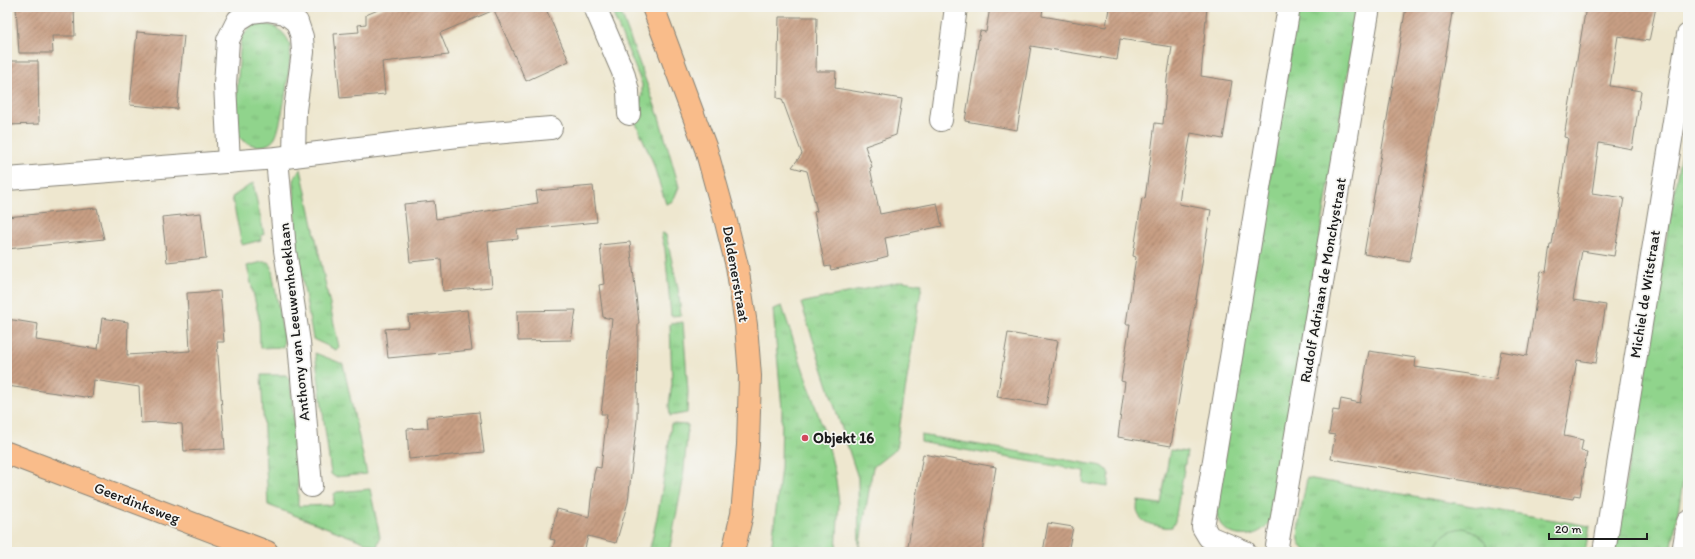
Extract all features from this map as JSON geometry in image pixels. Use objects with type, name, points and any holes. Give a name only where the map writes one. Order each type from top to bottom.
[{"type":"main road","name":"Deldenerstraat","points":[[653,7],[706,149],[737,266],[745,317],[750,376],[748,445],[742,514],[733,552]]},
{"type":"main road","name":"Geerdinksweg","points":[[7,453],[267,552]]},
{"type":"street","points":[[595,7],[623,72],[628,92],[629,114]]},
{"type":"street","points":[[941,120],[956,7]]},
{"type":"street","points":[[1245,552],[1209,537],[1203,527],[1289,7]]},
{"type":"street","name":"Rudolf Adriaan de Monchystraat","points":[[1276,552],[1369,7]]},
{"type":"street","name":"Anthony van Leeuwenhoeklaan","points":[[229,162],[225,84],[228,40],[238,20],[251,12],[267,10],[285,13],[297,22],[302,37],[303,52],[295,110],[286,157],[285,250],[299,342],[311,486]]},
{"type":"street","name":"Michiel de Witstraat","points":[[1604,552],[1688,35]]},
{"type":"street","points":[[7,179],[286,157],[458,136],[551,128]]},
{"type":"street","points":[[1683,552],[1688,522]]},
{"type":"green space","points":[[610,7],[619,7],[659,117],[676,176],[679,187],[673,201],[666,204],[652,160],[635,121],[642,94],[642,84]]},
{"type":"green space","points":[[1298,7],[1359,7],[1272,518],[1263,529],[1257,533],[1243,535],[1229,532],[1223,527],[1218,518],[1215,507]]},
{"type":"green space","points":[[260,23],[270,25],[278,29],[288,40],[290,45],[290,62],[280,121],[275,138],[272,142],[263,146],[253,145],[244,141],[238,136],[234,128],[241,38],[252,25]]},
{"type":"green space","points":[[1688,111],[1688,453],[1671,552],[1614,552]]},
{"type":"green space","points":[[301,169],[339,347],[336,350],[313,339],[296,243],[294,182],[295,176]]},
{"type":"green space","points":[[253,183],[264,234],[261,236],[261,240],[242,245],[232,197]]},
{"type":"green space","points":[[663,233],[666,235],[678,288],[681,315],[671,316],[665,249],[661,234]]},
{"type":"green space","points":[[268,262],[271,265],[284,339],[283,347],[260,348],[259,318],[247,266]]},
{"type":"green space","points":[[902,281],[922,284],[896,449],[873,467],[859,549],[858,478],[801,303]]},
{"type":"green space","points":[[782,306],[828,444],[835,473],[839,503],[836,552],[771,552],[781,467],[782,409],[773,309]]},
{"type":"green space","points":[[683,322],[688,392],[687,413],[670,416],[669,405],[672,383],[670,324]]},
{"type":"green space","points":[[315,353],[343,364],[367,474],[335,477],[331,474]]},
{"type":"green space","points":[[261,375],[286,375],[290,381],[298,464],[298,506],[333,505],[334,494],[337,492],[370,489],[380,537],[377,547],[268,505]]},
{"type":"green space","points":[[671,424],[688,425],[683,481],[669,552],[649,552],[662,488]]},
{"type":"green space","points":[[921,435],[1102,466],[1107,470],[1109,475],[1108,487],[1083,483],[1084,471],[925,443],[921,442]]},
{"type":"green space","points":[[1170,450],[1187,452],[1175,521],[1172,527],[1167,527],[1149,524],[1141,519],[1137,511],[1137,507],[1138,501],[1161,504]]},
{"type":"green space","points":[[1307,478],[1590,526],[1585,552],[1308,552],[1301,545],[1298,534]]},
{"type":"green space","points":[[1464,528],[1477,534],[1485,543],[1489,552],[1435,552],[1436,546],[1445,534]]},
{"type":"building","points":[[16,7],[74,7],[75,36],[52,36],[53,53],[19,53]]},
{"type":"building","points":[[385,7],[545,7],[569,61],[526,81],[494,10],[440,33],[449,55],[382,62],[385,94],[340,98],[334,34],[359,32],[358,25],[366,24],[366,15]]},
{"type":"building","points":[[990,7],[1043,7],[1042,16],[1106,27],[1109,8],[1126,11],[1126,7],[1207,7],[1201,76],[1232,81],[1223,139],[1191,133],[1181,188],[1179,204],[1211,210],[1171,446],[1118,437],[1125,382],[1121,381],[1130,324],[1126,324],[1136,257],[1133,256],[1142,198],[1145,199],[1155,123],[1163,124],[1167,79],[1172,47],[1120,39],[1117,60],[1031,46],[1017,130],[965,121],[980,31],[986,32]]},
{"type":"building","points":[[1406,7],[1453,7],[1410,262],[1364,254]]},
{"type":"building","points":[[1586,7],[1656,7],[1649,41],[1618,36],[1610,86],[1641,91],[1632,149],[1599,143],[1592,193],[1624,198],[1614,256],[1582,251],[1573,300],[1606,305],[1596,363],[1577,360],[1564,436],[1583,440],[1581,451],[1587,452],[1580,496],[1574,495],[1573,499],[1331,459],[1335,435],[1329,434],[1333,410],[1339,411],[1341,399],[1360,403],[1369,351],[1416,358],[1415,367],[1496,379],[1501,351],[1527,356],[1541,271],[1546,272],[1550,245],[1552,245],[1568,138],[1564,137]]},
{"type":"building","points":[[779,17],[817,17],[816,71],[836,71],[835,88],[902,99],[896,135],[865,146],[872,167],[870,168],[880,214],[937,203],[942,226],[885,238],[888,256],[877,259],[878,260],[831,270],[830,266],[825,267],[814,212],[817,211],[807,171],[792,167],[802,154],[782,99],[777,98]]},
{"type":"building","points":[[137,32],[184,36],[177,109],[130,105]]},
{"type":"building","points":[[7,61],[38,61],[39,124],[7,125]]},
{"type":"building","points":[[593,186],[597,222],[517,230],[518,239],[488,242],[492,287],[443,291],[441,259],[410,262],[404,204],[434,201],[436,219],[538,203],[536,191]]},
{"type":"building","points":[[97,208],[104,239],[7,249],[7,217]]},
{"type":"building","points":[[201,213],[206,258],[167,262],[162,217]]},
{"type":"building","points":[[630,242],[639,323],[637,420],[628,502],[616,543],[588,536],[584,552],[552,552],[555,540],[550,539],[557,509],[589,517],[594,474],[596,467],[601,468],[607,414],[601,414],[612,319],[603,317],[599,285],[604,284],[600,245]]},
{"type":"building","points":[[220,291],[224,342],[217,342],[225,449],[184,451],[182,424],[158,422],[141,423],[139,387],[94,380],[92,398],[7,386],[7,319],[38,324],[36,340],[98,349],[102,318],[128,322],[127,355],[190,351],[187,293]]},
{"type":"building","points":[[467,310],[472,350],[388,358],[385,329],[409,327],[408,316]]},
{"type":"building","points":[[576,310],[571,340],[518,341],[517,311]]},
{"type":"building","points":[[1008,333],[1058,341],[1046,405],[997,397]]},
{"type":"building","points":[[479,412],[484,452],[409,459],[407,429],[428,428],[427,417]]},
{"type":"building","points":[[923,454],[996,467],[982,552],[907,552]]},
{"type":"building","points":[[1048,523],[1073,527],[1068,552],[1043,552]]},
{"type":"place","name":"Objekt 16","points":[[805,438]]}]
